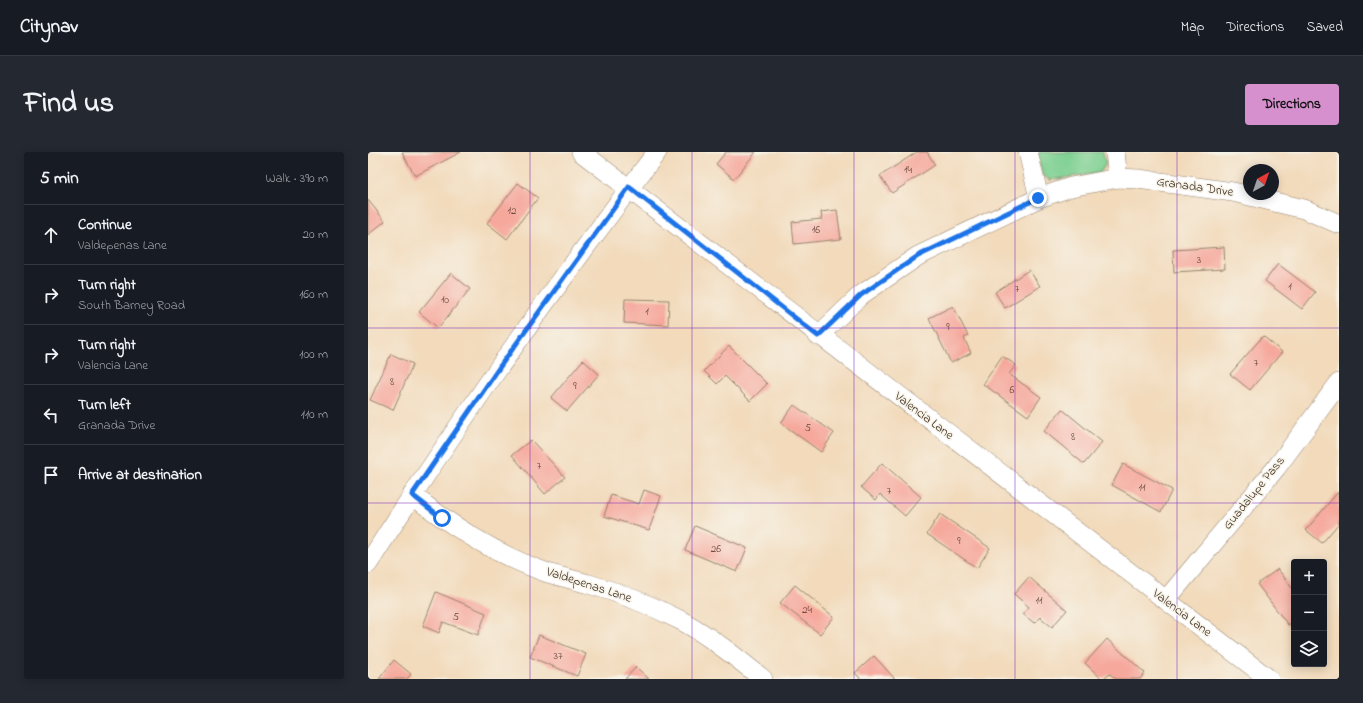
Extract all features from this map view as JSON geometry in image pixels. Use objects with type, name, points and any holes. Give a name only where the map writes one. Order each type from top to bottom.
[{"type":"street","name":"Valencia Lane","points":[[581,152],[629,187],[818,336],[1269,679]]},
{"type":"street","points":[[368,564],[412,495],[501,365],[629,187],[657,152]]},
{"type":"street","points":[[1028,152],[1038,198]]},
{"type":"street","points":[[1115,152],[1118,178]]},
{"type":"street","name":"Granada Drive","points":[[818,336],[861,295],[918,256],[1038,198],[1070,187],[1118,178],[1138,179],[1233,192],[1304,209],[1339,224]]},
{"type":"street","name":"Guadalupe Pass","points":[[1166,600],[1276,468],[1339,383]]},
{"type":"street","name":"Valdepenas Lane","points":[[412,495],[442,518],[501,553],[548,573],[590,584],[639,602],[681,621],[728,650],[763,679]]},
{"type":"green space","points":[[1037,152],[1103,152],[1106,164],[1100,173],[1050,180],[1042,175]]},
{"type":"building","points":[[402,152],[461,152],[415,176]]},
{"type":"building","points":[[726,152],[756,152],[734,179],[716,164]]},
{"type":"building","points":[[917,152],[927,152],[935,165],[892,193],[880,176]]},
{"type":"building","points":[[518,183],[538,198],[507,239],[487,223]]},
{"type":"building","points":[[368,200],[385,221],[368,235]]},
{"type":"building","points":[[837,210],[841,239],[794,244],[792,222],[822,219],[821,212]]},
{"type":"building","points":[[1224,247],[1225,269],[1174,272],[1173,250]]},
{"type":"building","points":[[1278,264],[1315,292],[1302,309],[1265,281]]},
{"type":"building","points":[[1029,270],[1040,286],[1005,308],[995,292]]},
{"type":"building","points":[[451,273],[470,289],[438,328],[419,312]]},
{"type":"building","points":[[625,299],[669,300],[668,325],[624,323]]},
{"type":"building","points":[[953,306],[968,336],[964,338],[971,353],[951,363],[929,318]]},
{"type":"building","points":[[1263,336],[1282,352],[1250,390],[1230,374]]},
{"type":"building","points":[[729,346],[767,384],[750,401],[725,376],[717,384],[704,371]]},
{"type":"building","points":[[391,354],[413,364],[393,410],[370,400]]},
{"type":"building","points":[[1002,356],[1016,365],[1009,374],[1041,397],[1028,416],[983,384]]},
{"type":"building","points":[[583,360],[599,374],[567,411],[551,398]]},
{"type":"building","points":[[794,405],[834,433],[821,452],[781,423]]},
{"type":"building","points":[[1062,409],[1102,442],[1084,464],[1044,431]]},
{"type":"building","points":[[531,440],[565,477],[545,494],[512,455]]},
{"type":"building","points":[[882,463],[921,497],[905,516],[880,494],[876,500],[861,487]]},
{"type":"building","points":[[1123,464],[1172,490],[1161,512],[1112,485]]},
{"type":"building","points":[[644,490],[661,496],[649,530],[604,516],[611,495],[639,504]]},
{"type":"building","points":[[1338,492],[1339,523],[1322,543],[1306,530]]},
{"type":"building","points":[[940,514],[990,548],[977,568],[927,534]]},
{"type":"building","points":[[695,526],[747,548],[737,572],[685,550]]},
{"type":"building","points":[[1278,569],[1291,587],[1291,623],[1288,625],[1257,584]]},
{"type":"building","points":[[1029,577],[1067,610],[1052,627],[1040,617],[1034,623],[1023,614],[1029,607],[1014,594]]},
{"type":"building","points":[[795,585],[834,617],[820,634],[780,603]]},
{"type":"building","points":[[436,592],[486,613],[478,635],[443,622],[439,633],[423,626]]},
{"type":"building","points":[[539,635],[586,654],[577,676],[530,657]]},
{"type":"building","points":[[1107,639],[1145,673],[1140,679],[1116,679],[1110,674],[1102,679],[1085,663]]},
{"type":"building","points":[[874,656],[895,679],[861,679],[855,673]]},
{"type":"building","points":[[394,660],[411,674],[407,679],[379,679]]},
{"type":"building","points":[[636,667],[649,679],[625,679]]},
{"type":"route","points":[[442,518],[412,495],[501,365],[629,187],[818,336],[861,295],[918,256],[1038,198]]}]
